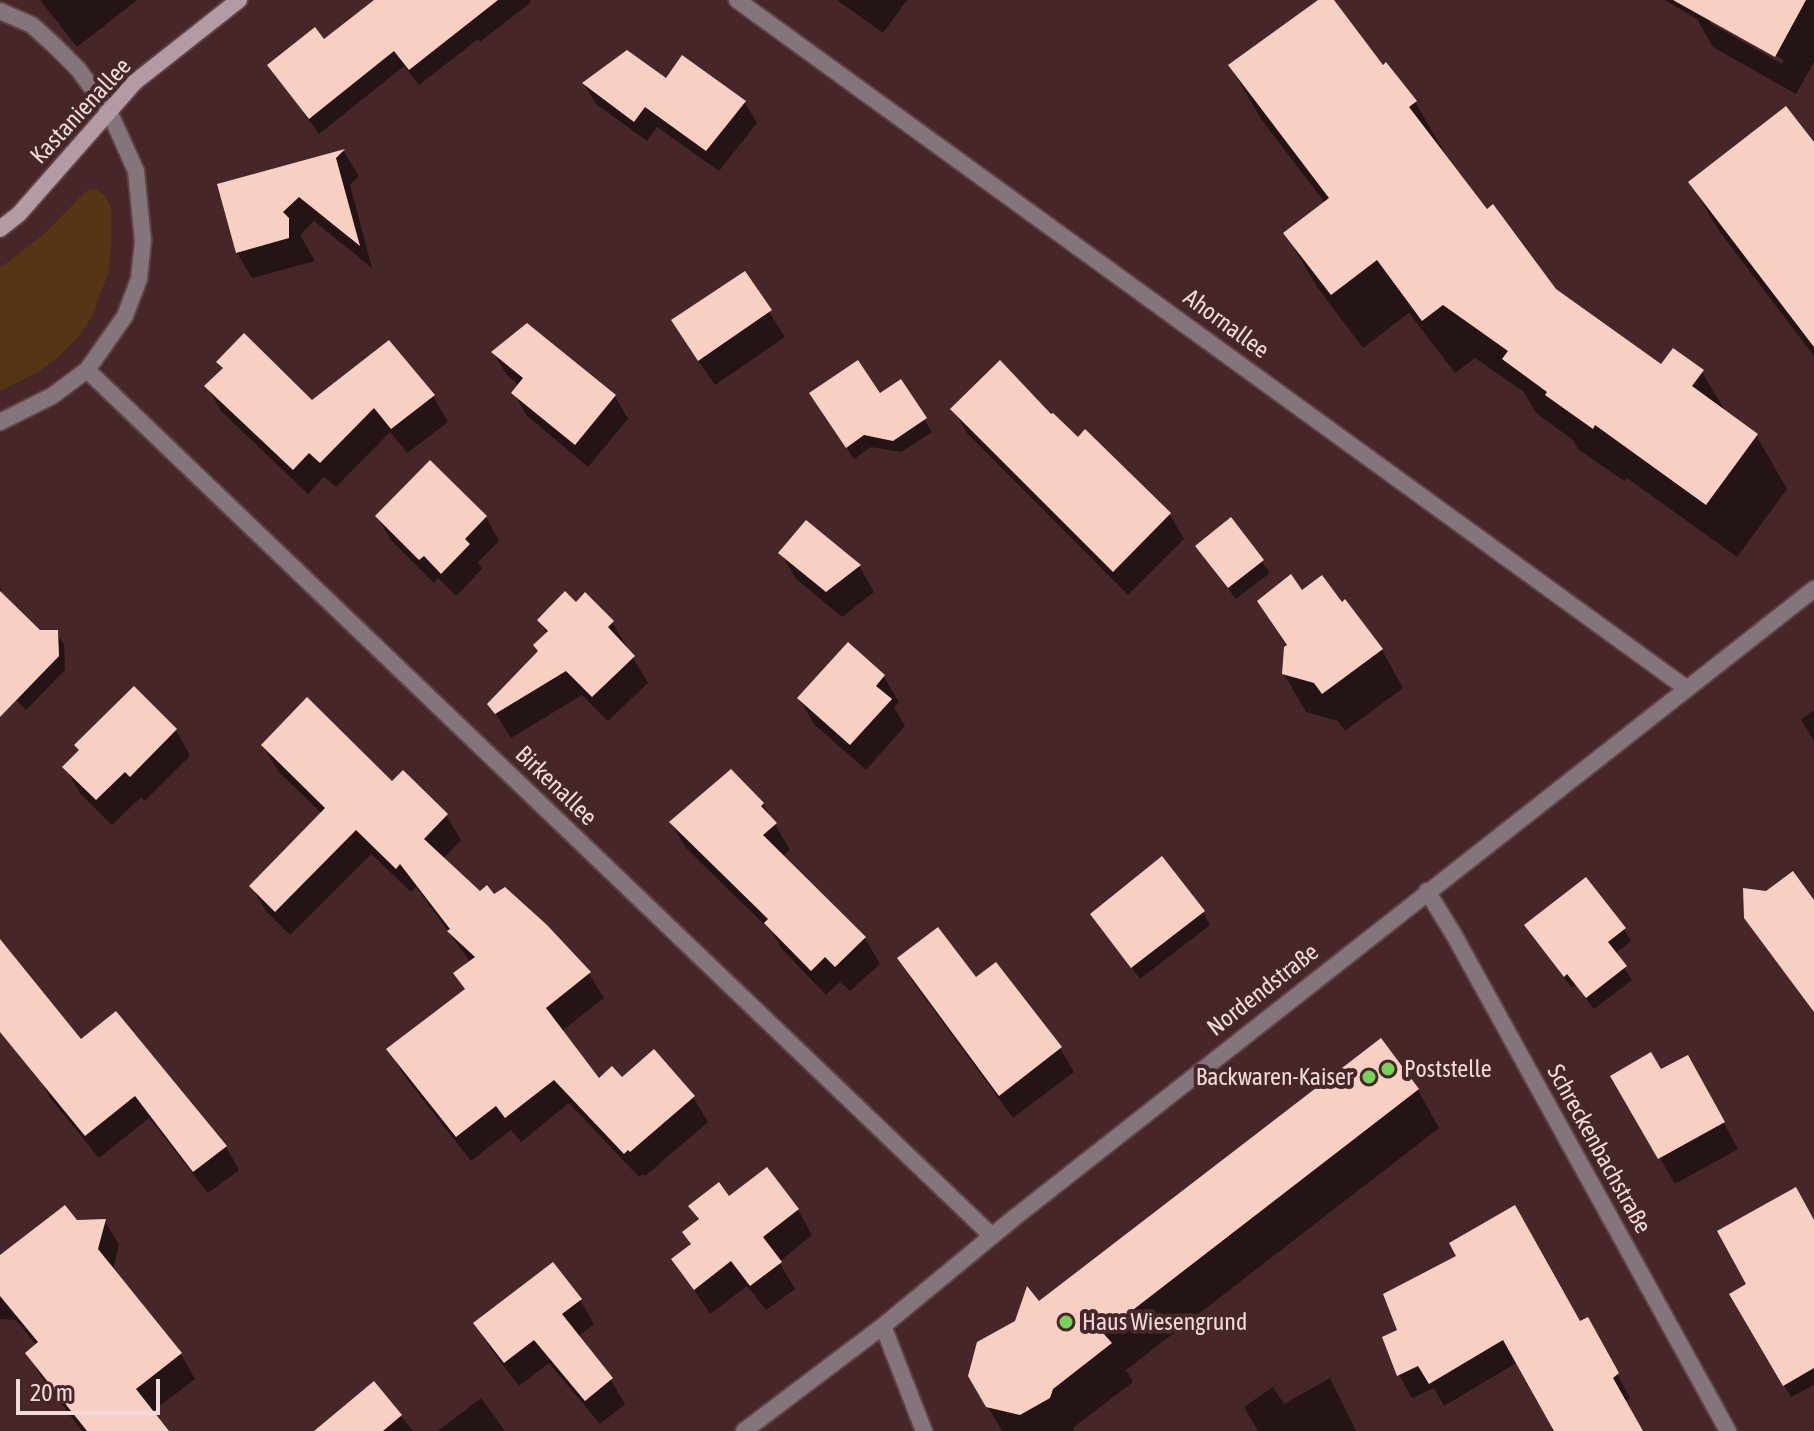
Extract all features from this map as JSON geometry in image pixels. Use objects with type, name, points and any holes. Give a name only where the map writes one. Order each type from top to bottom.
[{"type":"street","name":"Kastanienallee","points":[[0,229],[19,214],[135,82],[239,0]]},
{"type":"street","name":"Ahornallee","points":[[737,0],[1686,688]]},
{"type":"street","points":[[0,11],[32,25],[55,46],[78,69],[109,111],[136,171],[143,241],[139,279],[125,316],[87,370],[52,396],[0,422]]},
{"type":"street","name":"Birkenallee","points":[[87,370],[992,1236]]},
{"type":"street","name":"Nordendstraße","points":[[744,1431],[883,1326],[1427,891],[1814,589]]},
{"type":"street","name":"Schreckenbachstraße","points":[[1427,891],[1728,1431]]},
{"type":"street","points":[[883,1326],[924,1431]]},
{"type":"shaded area","points":[[96,189],[105,196],[111,207],[111,245],[109,271],[92,316],[80,335],[59,356],[37,373],[0,391],[0,268],[44,234],[86,191]]},
{"type":"building","points":[[374,0],[498,0],[409,70],[394,51],[309,119],[267,65],[315,27],[324,39]]},
{"type":"building","points":[[1318,0],[1334,0],[1383,65],[1386,62],[1417,101],[1409,107],[1487,209],[1493,204],[1556,289],[1661,364],[1673,348],[1704,370],[1692,386],[1758,434],[1706,505],[1595,425],[1593,429],[1545,395],[1547,392],[1502,359],[1508,351],[1443,305],[1422,321],[1377,260],[1331,295],[1283,233],[1329,198],[1228,65]]},
{"type":"building","points":[[1673,0],[1806,0],[1775,57]]},
{"type":"building","points":[[627,50],[666,78],[682,55],[746,101],[706,151],[645,107],[634,122],[582,83]]},
{"type":"building","points":[[1786,106],[1814,142],[1814,347],[1688,182]]},
{"type":"building","points":[[345,149],[336,158],[360,246],[299,197],[283,212],[289,218],[289,238],[236,253],[217,184]]},
{"type":"building","points":[[745,271],[772,310],[698,361],[671,320]]},
{"type":"building","points":[[527,323],[616,395],[575,445],[511,393],[523,378],[491,352]]},
{"type":"building","points":[[244,333],[312,400],[389,340],[435,395],[391,429],[374,408],[320,463],[309,453],[293,470],[204,386],[223,368],[216,362]]},
{"type":"building","points":[[858,360],[880,393],[901,379],[927,418],[893,441],[864,435],[846,448],[809,393]]},
{"type":"building","points":[[1000,360],[1051,414],[1078,437],[1085,429],[1171,513],[1113,572],[950,409]]},
{"type":"building","points":[[430,460],[487,516],[465,539],[470,544],[441,574],[424,556],[419,560],[375,516]]},
{"type":"building","points":[[1231,517],[1264,560],[1228,588],[1195,546]]},
{"type":"building","points":[[806,520],[861,565],[826,592],[778,553]]},
{"type":"building","points":[[1291,574],[1302,590],[1322,575],[1342,602],[1345,599],[1383,649],[1322,694],[1314,683],[1282,674],[1284,647],[1287,645],[1257,601]]},
{"type":"building","points":[[0,591],[40,630],[58,630],[59,656],[0,717]]},
{"type":"building","points":[[565,591],[576,602],[585,592],[614,621],[608,627],[635,656],[592,697],[566,671],[495,714],[487,704],[538,651],[533,645],[548,631],[537,620]]},
{"type":"building","points":[[848,642],[885,675],[876,686],[892,699],[850,745],[797,698]]},
{"type":"building","points":[[134,686],[177,729],[130,777],[125,772],[96,800],[62,767],[79,750],[74,745]]},
{"type":"building","points":[[307,697],[392,781],[403,770],[448,814],[424,839],[480,891],[487,885],[494,894],[505,887],[547,925],[591,972],[546,1008],[599,1078],[612,1066],[622,1077],[654,1049],[695,1096],[630,1152],[628,1150],[624,1154],[554,1080],[505,1118],[496,1106],[456,1137],[386,1049],[465,989],[453,973],[475,957],[447,931],[450,929],[400,864],[396,869],[356,830],[275,912],[249,886],[325,808],[261,745]]},
{"type":"building","points":[[731,769],[764,803],[761,806],[777,823],[763,835],[866,937],[835,967],[825,957],[811,971],[764,923],[768,919],[669,822]]},
{"type":"building","points":[[1162,856],[1205,911],[1131,968],[1090,914]]},
{"type":"building","points":[[1793,871],[1814,900],[1814,1012],[1744,918],[1743,888],[1766,891]]},
{"type":"building","points":[[1586,877],[1626,928],[1608,942],[1627,966],[1586,998],[1567,974],[1564,977],[1524,925]]},
{"type":"building","points":[[938,927],[976,977],[996,962],[1062,1047],[999,1096],[897,958]]},
{"type":"building","points":[[0,939],[81,1039],[116,1011],[227,1146],[193,1172],[135,1096],[85,1136],[0,1032]]},
{"type":"building","points":[[1381,1038],[1419,1089],[1103,1333],[1112,1343],[1053,1389],[1050,1398],[1020,1415],[986,1407],[968,1376],[977,1342],[1015,1321],[1027,1286],[1039,1301]]},
{"type":"building","points":[[1651,1052],[1661,1069],[1688,1055],[1725,1122],[1658,1159],[1610,1076]]},
{"type":"building","points":[[767,1167],[799,1209],[763,1237],[782,1262],[750,1286],[731,1261],[694,1290],[671,1259],[691,1244],[682,1232],[699,1219],[688,1206],[719,1182],[729,1196]]},
{"type":"building","points":[[1796,1187],[1814,1220],[1814,1368],[1783,1386],[1729,1294],[1746,1284],[1717,1231]]},
{"type":"building","points":[[65,1205],[77,1220],[106,1219],[98,1249],[182,1353],[136,1389],[169,1431],[87,1431],[25,1353],[38,1342],[0,1296],[0,1255]]},
{"type":"building","points":[[1515,1205],[1580,1321],[1588,1317],[1619,1373],[1613,1378],[1643,1431],[1554,1431],[1503,1340],[1429,1384],[1418,1366],[1397,1376],[1382,1337],[1397,1330],[1383,1294],[1456,1256],[1449,1243]]},
{"type":"building","points":[[553,1262],[582,1299],[562,1314],[613,1378],[585,1401],[534,1340],[504,1363],[473,1323]]},
{"type":"building","points":[[374,1381],[402,1415],[383,1431],[314,1431]]},
{"type":"place","name":"Poststelle","points":[[1388,1069]]},
{"type":"place","name":"Backwaren-Kaiser","points":[[1369,1077]]},
{"type":"place","name":"Haus Wiesengrund","points":[[1066,1322]]}]
